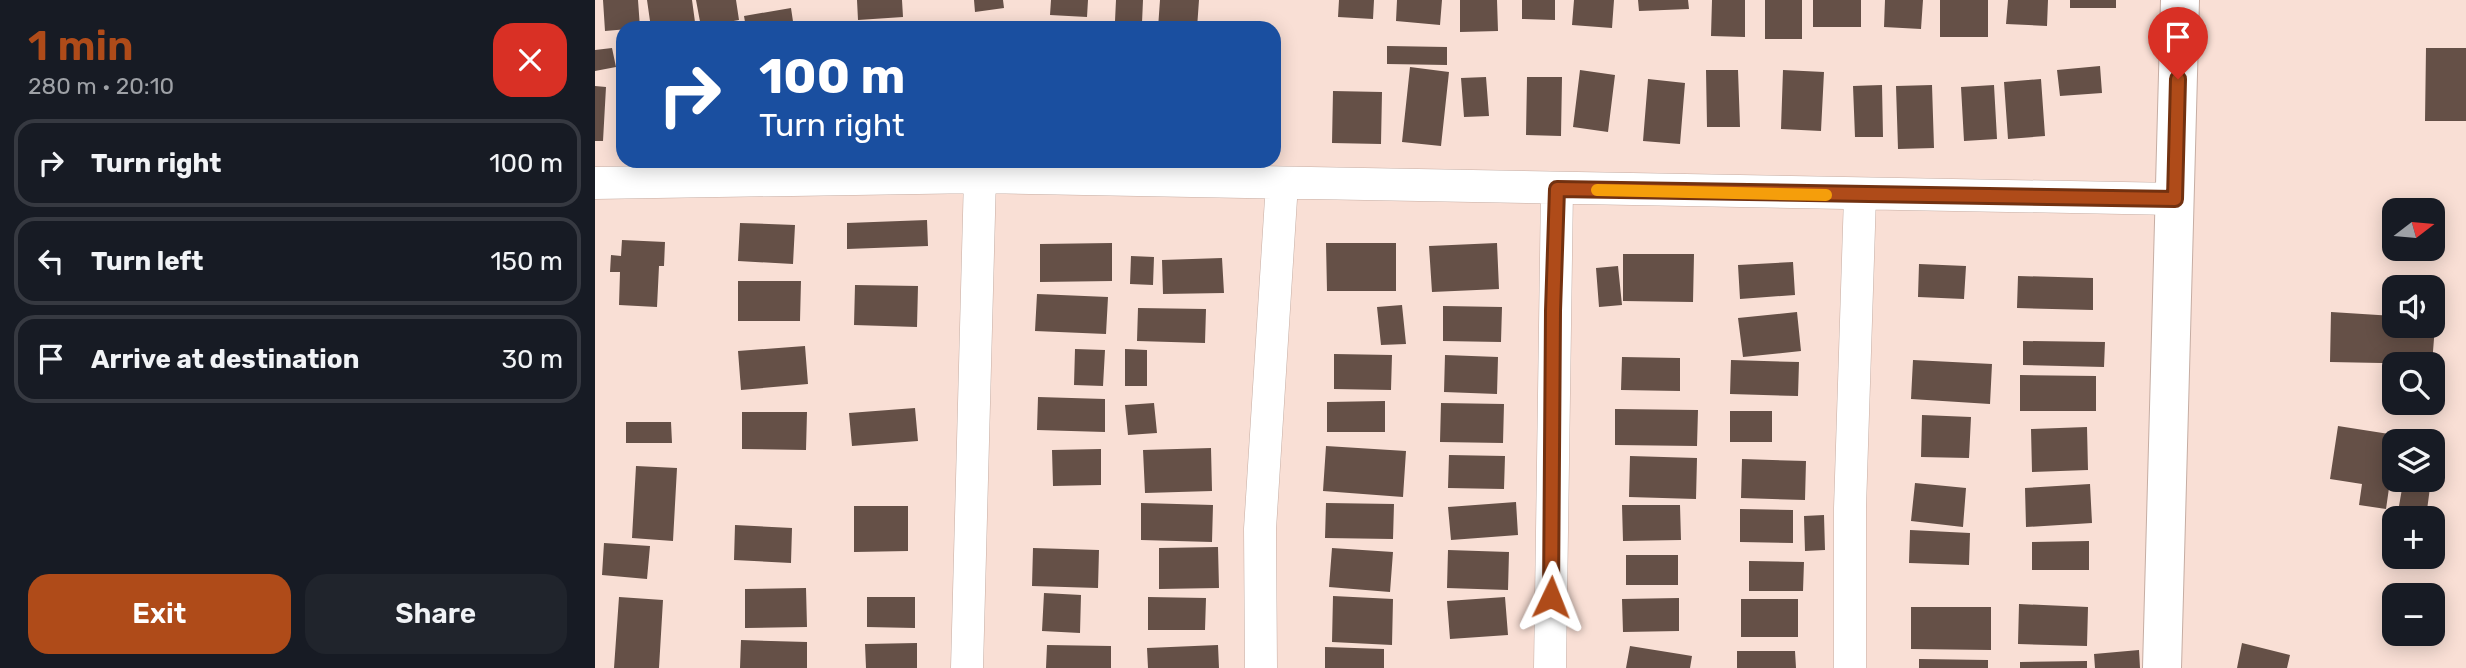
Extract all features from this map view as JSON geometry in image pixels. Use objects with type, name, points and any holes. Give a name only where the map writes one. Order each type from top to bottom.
[{"type":"street","points":[[2162,668],[2168,341],[2180,0]]},
{"type":"street","points":[[595,183],[980,177],[1860,196],[2175,199]]},
{"type":"street","points":[[967,668],[980,177]]},
{"type":"street","points":[[1261,668],[1260,529],[1282,183]]},
{"type":"street","points":[[1550,668],[1557,189]]},
{"type":"street","points":[[1850,668],[1850,508],[1860,196]]},
{"type":"building","points":[[603,0],[638,0],[640,21],[616,21],[616,30],[605,31]]},
{"type":"building","points":[[647,0],[692,0],[695,21],[650,21]]},
{"type":"building","points":[[696,0],[736,0],[739,20],[700,21]]},
{"type":"building","points":[[857,0],[902,0],[903,17],[858,20]]},
{"type":"building","points":[[974,0],[1003,0],[1004,8],[975,12]]},
{"type":"building","points":[[1051,0],[1088,0],[1087,17],[1050,15]]},
{"type":"building","points":[[1116,0],[1143,0],[1142,21],[1115,21]]},
{"type":"building","points":[[1160,0],[1199,0],[1198,21],[1158,21]]},
{"type":"building","points":[[1339,0],[1374,0],[1373,19],[1338,17]]},
{"type":"building","points":[[1397,0],[1442,0],[1440,25],[1396,21]]},
{"type":"building","points":[[1460,0],[1497,0],[1498,31],[1460,32]]},
{"type":"building","points":[[1522,0],[1555,0],[1555,20],[1522,19]]},
{"type":"building","points":[[1574,0],[1614,0],[1612,28],[1572,25]]},
{"type":"building","points":[[1638,0],[1688,0],[1689,9],[1639,11]]},
{"type":"building","points":[[1712,0],[1745,0],[1745,37],[1711,36]]},
{"type":"building","points":[[1765,0],[1802,0],[1802,39],[1765,39]]},
{"type":"building","points":[[1813,0],[1861,0],[1861,27],[1813,27]]},
{"type":"building","points":[[1885,0],[1923,0],[1921,29],[1884,27]]},
{"type":"building","points":[[1940,0],[1988,0],[1988,37],[1940,37]]},
{"type":"building","points":[[2008,0],[2048,0],[2047,26],[2006,24]]},
{"type":"building","points":[[2070,0],[2116,0],[2116,8],[2070,8]]},
{"type":"building","points":[[791,8],[793,21],[745,21],[744,16]]},
{"type":"building","points":[[1387,46],[1447,47],[1447,65],[1387,64]]},
{"type":"building","points":[[612,48],[616,67],[595,71],[595,50]]},
{"type":"building","points":[[2426,48],[2466,48],[2466,121],[2425,121]]},
{"type":"building","points":[[2100,66],[2102,93],[2060,96],[2057,70]]},
{"type":"building","points":[[1410,67],[1449,72],[1441,146],[1402,142]]},
{"type":"building","points":[[1580,70],[1615,75],[1608,132],[1573,127]]},
{"type":"building","points":[[1706,70],[1738,70],[1740,127],[1707,127]]},
{"type":"building","points":[[1783,70],[1824,72],[1821,131],[1781,129]]},
{"type":"building","points":[[1486,77],[1489,116],[1464,117],[1461,78]]},
{"type":"building","points":[[1527,77],[1562,77],[1561,136],[1526,135]]},
{"type":"building","points":[[1648,79],[1685,83],[1680,144],[1643,141]]},
{"type":"building","points":[[2041,79],[2045,136],[2008,139],[2004,82]]},
{"type":"building","points":[[1882,85],[1883,137],[1855,137],[1853,86]]},
{"type":"building","points":[[1932,85],[1934,148],[1898,149],[1896,86]]},
{"type":"building","points":[[1994,85],[1997,139],[1964,141],[1961,87]]},
{"type":"building","points":[[595,86],[606,87],[603,141],[595,141]]},
{"type":"building","points":[[1333,91],[1382,92],[1381,144],[1332,143]]},
{"type":"building","points":[[710,168],[739,168],[740,173],[712,179]]},
{"type":"building","points":[[927,220],[928,246],[847,249],[847,223]]},
{"type":"building","points":[[740,223],[795,225],[793,264],[738,261]]},
{"type":"building","points":[[622,240],[665,242],[664,266],[659,266],[657,307],[619,305],[620,272],[610,272],[611,255],[621,256]]},
{"type":"building","points":[[1112,243],[1112,281],[1040,282],[1040,244]]},
{"type":"building","points":[[1326,243],[1396,243],[1396,291],[1327,291]]},
{"type":"building","points":[[1497,243],[1499,289],[1432,292],[1429,246]]},
{"type":"building","points":[[1623,254],[1694,254],[1693,302],[1623,301]]},
{"type":"building","points":[[1131,256],[1154,257],[1153,285],[1130,284]]},
{"type":"building","points":[[1222,258],[1224,293],[1163,294],[1162,260]]},
{"type":"building","points":[[1793,262],[1795,295],[1740,299],[1738,265]]},
{"type":"building","points":[[1919,264],[1966,266],[1964,299],[1918,297]]},
{"type":"building","points":[[1618,266],[1622,305],[1599,307],[1596,268]]},
{"type":"building","points":[[2018,276],[2093,278],[2093,310],[2017,308]]},
{"type":"building","points":[[738,281],[801,281],[800,321],[738,321]]},
{"type":"building","points":[[855,285],[918,286],[917,327],[854,325]]},
{"type":"building","points":[[1037,294],[1108,297],[1106,334],[1035,331]]},
{"type":"building","points":[[1402,305],[1406,344],[1381,345],[1377,307]]},
{"type":"building","points":[[1443,306],[1502,307],[1501,342],[1443,341]]},
{"type":"building","points":[[1138,308],[1206,309],[1205,343],[1137,341]]},
{"type":"building","points":[[1797,312],[1801,351],[1743,357],[1738,318]]},
{"type":"building","points":[[2331,312],[2382,315],[2382,338],[2434,338],[2433,352],[2382,352],[2382,363],[2330,362]]},
{"type":"building","points":[[2023,341],[2105,342],[2104,367],[2023,365]]},
{"type":"building","points":[[805,346],[808,384],[741,390],[738,351]]},
{"type":"building","points":[[1075,349],[1105,350],[1103,386],[1074,385]]},
{"type":"building","points":[[1125,349],[1147,350],[1147,386],[1125,386]]},
{"type":"building","points":[[1334,354],[1392,355],[1391,390],[1334,389]]},
{"type":"building","points":[[1445,355],[1498,357],[1497,394],[1444,392]]},
{"type":"building","points":[[1622,357],[1680,358],[1680,391],[1621,390]]},
{"type":"building","points":[[1731,360],[1799,362],[1798,396],[1730,394]]},
{"type":"building","points":[[1913,360],[1992,364],[1990,404],[1911,399]]},
{"type":"building","points":[[2020,375],[2096,376],[2096,411],[2020,411]]},
{"type":"building","points":[[1038,397],[1105,399],[1105,432],[1037,430]]},
{"type":"building","points":[[1385,401],[1385,432],[1327,432],[1327,402]]},
{"type":"building","points":[[1154,403],[1157,433],[1128,435],[1125,405]]},
{"type":"building","points":[[1441,403],[1504,404],[1503,443],[1440,442]]},
{"type":"building","points":[[915,408],[918,441],[852,446],[849,413]]},
{"type":"building","points":[[1615,409],[1698,410],[1697,446],[1615,445]]},
{"type":"building","points":[[1730,411],[1772,411],[1772,442],[1730,442]]},
{"type":"building","points":[[742,412],[807,412],[806,450],[742,449]]},
{"type":"building","points":[[1922,415],[1971,417],[1969,458],[1921,457]]},
{"type":"building","points":[[626,422],[671,422],[672,443],[626,443]]},
{"type":"building","points":[[2338,426],[2382,433],[2382,492],[2388,492],[2386,506],[2382,506],[2382,508],[2359,505],[2362,484],[2330,479]]},
{"type":"building","points":[[2087,427],[2088,470],[2032,472],[2031,429]]},
{"type":"building","points":[[1326,446],[1406,451],[1403,497],[1323,491]]},
{"type":"building","points":[[1211,448],[1212,491],[1145,493],[1143,450]]},
{"type":"building","points":[[1101,449],[1101,485],[1053,486],[1052,450]]},
{"type":"building","points":[[1449,455],[1505,456],[1504,489],[1448,488]]},
{"type":"building","points":[[1630,456],[1697,458],[1696,499],[1629,497]]},
{"type":"building","points":[[1742,459],[1806,461],[1805,500],[1741,498]]},
{"type":"building","points":[[636,466],[677,468],[673,541],[632,538]]},
{"type":"building","points":[[1915,483],[1966,488],[1963,527],[1911,521]]},
{"type":"building","points":[[2090,484],[2092,523],[2026,527],[2025,488]]},
{"type":"building","points":[[2401,492],[2429,492],[2428,506],[2399,506]]},
{"type":"building","points":[[1516,502],[1518,535],[1451,540],[1448,507]]},
{"type":"building","points":[[1141,503],[1213,505],[1212,542],[1141,540]]},
{"type":"building","points":[[1326,503],[1394,504],[1393,539],[1325,538]]},
{"type":"building","points":[[1622,505],[1680,505],[1681,540],[1623,541]]},
{"type":"building","points":[[854,506],[908,506],[908,551],[854,552]]},
{"type":"building","points":[[1740,509],[1793,510],[1793,543],[1740,542]]},
{"type":"building","points":[[1824,515],[1825,550],[1805,551],[1804,516]]},
{"type":"building","points":[[735,525],[792,528],[791,563],[734,560]]},
{"type":"building","points":[[1910,530],[1970,533],[1969,565],[1909,563]]},
{"type":"building","points":[[2089,541],[2089,570],[2032,570],[2032,542]]},
{"type":"building","points":[[604,543],[650,546],[647,579],[602,575]]},
{"type":"building","points":[[1218,547],[1219,588],[1159,589],[1159,548]]},
{"type":"building","points":[[1033,548],[1099,550],[1098,588],[1032,586]]},
{"type":"building","points":[[1332,548],[1393,552],[1390,592],[1329,587]]},
{"type":"building","points":[[1448,550],[1509,552],[1508,590],[1447,588]]},
{"type":"building","points":[[1626,555],[1678,555],[1678,585],[1626,585]]},
{"type":"building","points":[[1749,561],[1804,562],[1803,591],[1749,591]]},
{"type":"building","points":[[806,588],[807,627],[745,628],[745,589]]},
{"type":"building","points":[[1044,593],[1081,595],[1080,633],[1042,631]]},
{"type":"building","points":[[1333,596],[1393,599],[1392,645],[1332,642]]},
{"type":"building","points":[[619,597],[663,600],[659,668],[614,668]]},
{"type":"building","points":[[867,597],[915,597],[915,628],[867,627]]},
{"type":"building","points":[[1148,597],[1206,598],[1205,630],[1148,630]]},
{"type":"building","points":[[1505,597],[1508,635],[1450,639],[1447,601]]},
{"type":"building","points":[[1679,598],[1679,631],[1623,632],[1622,599]]},
{"type":"building","points":[[1741,599],[1798,599],[1798,637],[1741,637]]},
{"type":"building","points":[[2019,604],[2088,607],[2087,646],[2018,644]]},
{"type":"building","points":[[1911,607],[1991,607],[1991,650],[1911,649]]},
{"type":"building","points":[[741,640],[807,642],[807,668],[740,668]]},
{"type":"building","points":[[917,643],[917,668],[866,668],[865,644]]},
{"type":"building","points":[[2242,643],[2290,655],[2287,668],[2237,668]]},
{"type":"building","points":[[1047,645],[1111,646],[1111,668],[1046,668]]},
{"type":"building","points":[[1218,645],[1219,668],[1148,668],[1147,648]]},
{"type":"building","points":[[1630,646],[1692,656],[1690,668],[1626,668]]},
{"type":"building","points":[[1325,647],[1384,649],[1384,668],[1325,668]]},
{"type":"building","points":[[2139,650],[2140,668],[2095,668],[2094,654]]},
{"type":"building","points":[[1737,651],[1795,651],[1796,668],[1737,668]]},
{"type":"building","points":[[1919,659],[1988,660],[1988,668],[1919,668]]},
{"type":"building","points":[[2087,661],[2087,668],[2020,668],[2020,662]]},
{"type":"slow traffic","points":[[1597,190],[1826,195]]},
{"type":"route","points":[[1551,597],[1554,504],[1553,311],[1557,189],[2175,199],[2178,79]]}]
